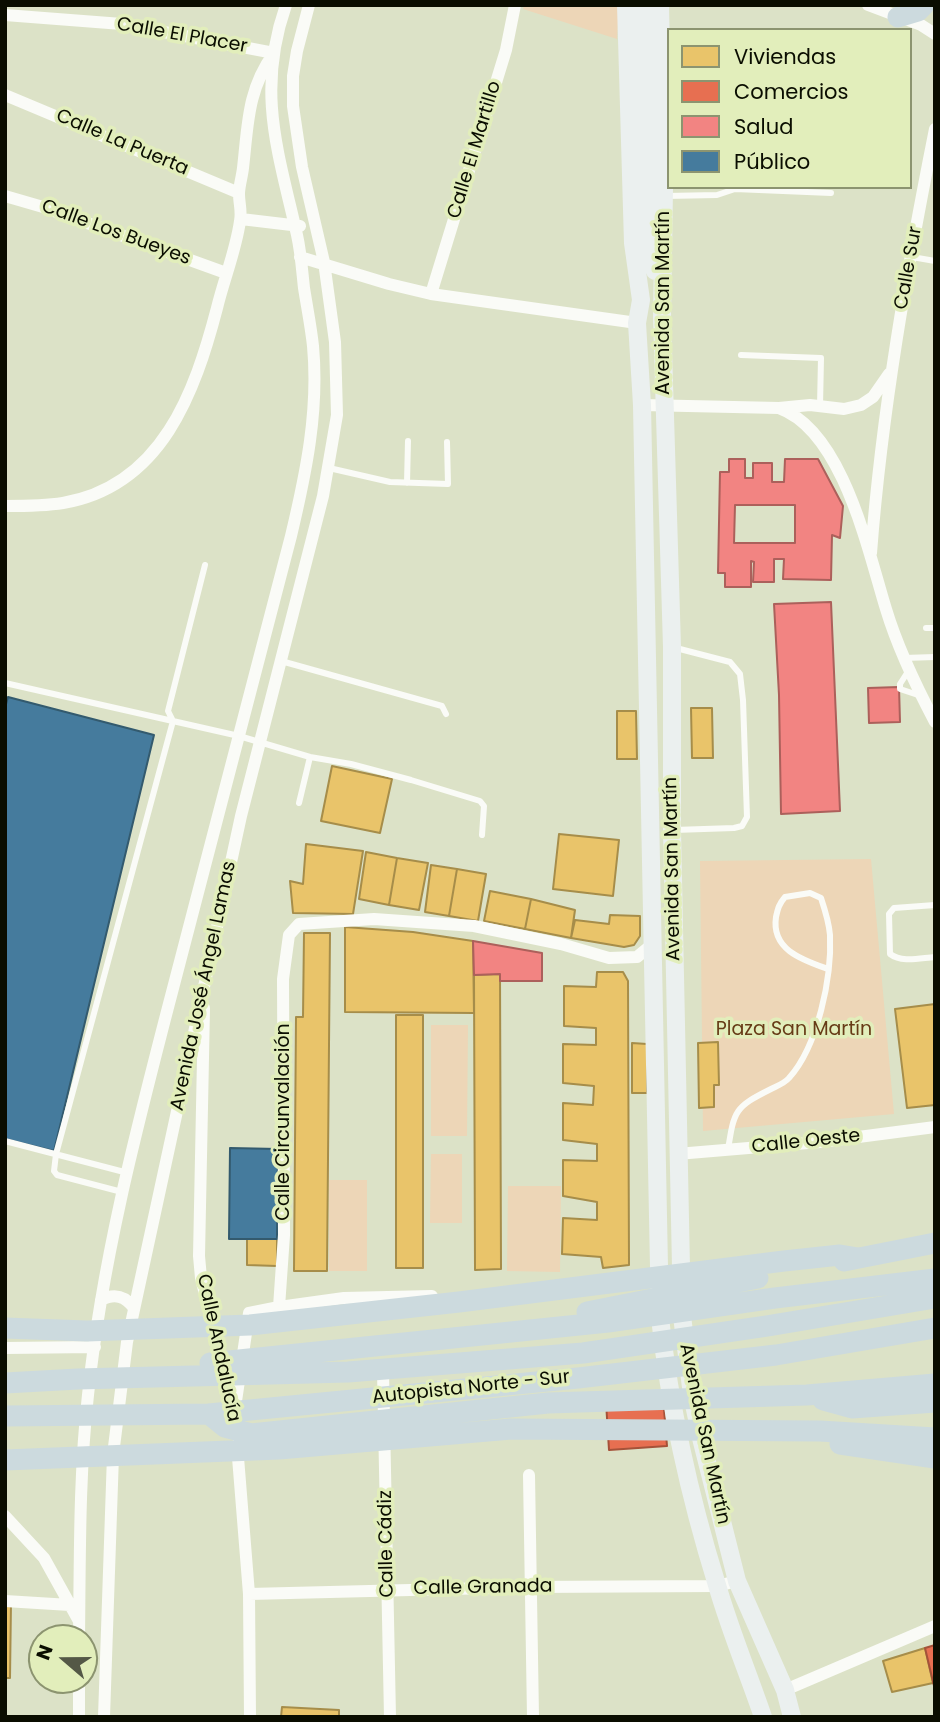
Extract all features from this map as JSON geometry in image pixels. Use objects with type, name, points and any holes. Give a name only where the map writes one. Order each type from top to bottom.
[{"type":"highway","points":[[898,18],[918,11],[923,5]]},
{"type":"highway","points":[[784,1261],[935,1228]]},
{"type":"highway","points":[[423,1342],[935,1243]]},
{"type":"highway","points":[[5,1328],[87,1331],[250,1325],[784,1261],[840,1255],[858,1258]]},
{"type":"highway","points":[[78,1379],[187,1365],[608,1322],[935,1279]]},
{"type":"highway","name":"Autopista Norte - Sur","points":[[5,1383],[348,1372],[583,1353],[935,1298]]},
{"type":"highway","name":"Autopista Norte - Sur","points":[[5,1416],[209,1415],[776,1355],[935,1328]]},
{"type":"highway","points":[[209,1415],[225,1427],[251,1434],[548,1403],[807,1395],[935,1384]]},
{"type":"highway","points":[[807,1395],[852,1408],[935,1402]]},
{"type":"highway","points":[[5,1460],[279,1449],[511,1429],[868,1432],[935,1438]]},
{"type":"highway","points":[[788,1431],[811,1442],[935,1458]]},
{"type":"main road","name":"Avenida San Martín","points":[[626,5],[633,243],[641,300],[637,323],[642,405],[654,943],[658,1286],[671,1399],[690,1486],[717,1586],[763,1717]]},
{"type":"main road","points":[[644,5],[649,234],[663,317]]},
{"type":"main road","name":"Avenida San Martín","points":[[660,5],[664,405],[672,647],[677,1154],[680,1285],[685,1351],[701,1438],[737,1581],[785,1690],[792,1717]]},
{"type":"main road","points":[[641,300],[649,234]]},
{"type":"street","points":[[5,506],[53,505],[92,495],[136,471],[177,419],[206,352],[241,219],[239,193],[246,122],[253,94],[274,53],[286,5]]},
{"type":"street","name":"Avenida José Ángel Lamas","points":[[104,1717],[114,1443],[121,1381],[134,1308],[241,816],[313,541],[337,415],[335,342],[324,262],[302,167],[293,106],[293,76],[309,5]]},
{"type":"street","name":"Calle El Martillo","points":[[431,295],[506,51],[515,5]]},
{"type":"street","points":[[868,5],[921,25],[935,34]]},
{"type":"street","name":"Calle El Placer","points":[[5,15],[122,24],[274,53]]},
{"type":"street","name":"Avenida José Ángel Lamas","points":[[79,1622],[83,1443],[101,1300],[123,1192],[159,1044],[299,502],[313,424],[316,382],[313,344],[294,225],[280,172],[271,107],[274,53]]},
{"type":"street","name":"Calle La Puerta","points":[[5,94],[239,193]]},
{"type":"street","name":"Calle Sur","points":[[871,553],[876,487],[892,367],[935,129]]},
{"type":"street","name":"Calle Los Bueyes","points":[[5,196],[23,200],[226,274]]},
{"type":"street","points":[[241,219],[316,230]]},
{"type":"street","points":[[300,257],[431,295],[637,323]]},
{"type":"street","name":"Calle Sur","points":[[642,405],[844,409],[861,405],[873,397],[884,384],[892,367]]},
{"type":"street","name":"Calle Sur","points":[[779,408],[801,418],[827,453],[853,501],[906,664],[935,722]]},
{"type":"street","name":"Calle Circunvalación","points":[[279,1307],[284,1234],[283,979],[289,935],[299,923],[374,919],[474,926],[561,944],[609,958],[626,959],[637,957],[654,943]]},
{"type":"street","name":"Calle Andalucía","points":[[205,980],[199,1256],[201,1278],[234,1415],[249,1594],[250,1717]]},
{"type":"street","name":"Calle Oeste","points":[[677,1154],[820,1142],[935,1127]]},
{"type":"street","points":[[234,1415],[249,1313],[365,1297],[516,1295],[648,1282],[658,1286]]},
{"type":"street","points":[[101,1300],[118,1296],[134,1308]]},
{"type":"street","points":[[5,1348],[95,1347]]},
{"type":"street","name":"Calle Cádiz","points":[[383,1371],[390,1717]]},
{"type":"street","points":[[529,1475],[533,1717]]},
{"type":"street","points":[[5,1516],[44,1558],[79,1622]]},
{"type":"street","name":"Calle Granada","points":[[249,1594],[531,1587],[717,1586],[737,1581]]},
{"type":"street","points":[[5,1601],[70,1605]]},
{"type":"street","points":[[785,1690],[935,1626]]},
{"type":"street","points":[[79,1694],[79,1717]]},
{"type":"lane","points":[[664,196],[716,195],[735,189],[831,193]]},
{"type":"lane","points":[[910,257],[935,261]]},
{"type":"lane","points":[[741,355],[821,358],[820,407]]},
{"type":"lane","points":[[407,483],[408,441]]},
{"type":"lane","points":[[329,468],[390,482],[448,484],[447,442]]},
{"type":"lane","points":[[123,1192],[57,1175],[54,1171],[56,1154],[173,721],[168,711],[205,565]]},
{"type":"lane","points":[[926,628],[935,628]]},
{"type":"lane","points":[[672,647],[730,663],[740,674],[747,817],[742,826],[734,828],[672,830]]},
{"type":"lane","points":[[906,664],[935,657]]},
{"type":"lane","points":[[281,661],[442,706],[446,714]]},
{"type":"lane","points":[[5,683],[261,741],[310,757],[351,764],[480,801],[485,812],[482,835]]},
{"type":"lane","points":[[299,803],[310,757]]},
{"type":"lane","points":[[728,1150],[733,1119],[741,1105],[787,1081],[804,1059],[821,1010],[828,970],[830,934],[821,898],[810,893],[785,897],[778,905],[775,925],[781,944],[793,954],[828,970]]},
{"type":"lane","points":[[935,905],[903,906],[894,908],[889,914],[890,954],[905,959],[935,957]]},
{"type":"lane","points":[[5,1141],[128,1173]]},
{"type":"green space","points":[[524,5],[619,5],[617,39],[523,9]]},
{"type":"green space","name":"Plaza San Martín","points":[[871,859],[894,1114],[703,1131],[700,861]]},
{"type":"green space","points":[[431,1025],[468,1025],[467,1136],[431,1136]]},
{"type":"green space","points":[[431,1154],[462,1154],[462,1223],[430,1223]]},
{"type":"green space","points":[[329,1180],[367,1180],[367,1271],[329,1271]]},
{"type":"green space","points":[[508,1186],[561,1186],[560,1272],[507,1271]]},
{"type":"building: Viviendas","points":[[691,708],[712,708],[713,758],[692,758]]},
{"type":"building: Viviendas","points":[[617,711],[636,711],[637,759],[617,759]]},
{"type":"building: Viviendas","points":[[332,766],[392,779],[380,833],[321,821]]},
{"type":"building: Viviendas","points":[[559,834],[619,840],[613,896],[553,889]]},
{"type":"building: Viviendas","points":[[306,844],[363,851],[353,914],[293,913],[290,881],[303,884]]},
{"type":"building: Viviendas","points":[[366,852],[397,858],[389,905],[359,899]]},
{"type":"building: Viviendas","points":[[397,858],[428,863],[419,910],[389,905]]},
{"type":"building: Viviendas","points":[[431,865],[457,869],[449,916],[425,912]]},
{"type":"building: Viviendas","points":[[457,869],[486,874],[478,921],[449,916]]},
{"type":"building: Viviendas","points":[[490,891],[531,899],[525,929],[484,921]]},
{"type":"building: Viviendas","points":[[531,899],[575,910],[571,938],[525,929]]},
{"type":"building: Viviendas","points":[[610,915],[640,916],[640,936],[634,945],[624,947],[571,938],[575,920],[609,924]]},
{"type":"building: Viviendas","points":[[345,927],[413,932],[473,941],[474,1013],[345,1012]]},
{"type":"building: Viviendas","points":[[304,933],[330,933],[327,1271],[294,1271],[296,1017],[303,1017]]},
{"type":"building: Viviendas","points":[[597,972],[623,972],[628,981],[629,1265],[603,1268],[601,1257],[562,1254],[563,1218],[597,1220],[597,1202],[563,1196],[563,1160],[597,1161],[597,1144],[563,1140],[563,1103],[593,1105],[594,1086],[563,1083],[563,1044],[596,1045],[596,1028],[564,1026],[564,986],[596,987]]},
{"type":"building: Viviendas","points":[[500,974],[501,1269],[475,1270],[474,975]]},
{"type":"building: Viviendas","points":[[935,1004],[935,1105],[907,1108],[895,1009]]},
{"type":"building: Viviendas","points":[[396,1015],[423,1015],[423,1268],[396,1268]]},
{"type":"building: Viviendas","points":[[718,1042],[719,1085],[714,1085],[714,1107],[699,1108],[698,1043]]},
{"type":"building: Viviendas","points":[[632,1043],[647,1044],[647,1093],[632,1093]]},
{"type":"building: Viviendas","points":[[247,1239],[277,1239],[277,1266],[247,1265]]},
{"type":"building: Viviendas","points":[[5,1602],[11,1602],[10,1678],[5,1678]]},
{"type":"building: Viviendas","points":[[925,1648],[933,1683],[892,1692],[883,1661]]},
{"type":"building: Viviendas","points":[[282,1707],[339,1710],[339,1717],[281,1717]]},
{"type":"building: Comercios","points":[[663,1397],[667,1446],[609,1450],[606,1402]]},
{"type":"building: Comercios","points":[[935,1645],[935,1690],[925,1648]]},
{"type":"building: Salud","points":[[729,459],[745,459],[745,478],[753,478],[753,463],[772,463],[772,482],[784,482],[785,459],[818,459],[843,506],[840,538],[832,535],[831,580],[783,579],[784,559],[774,559],[774,582],[753,582],[754,562],[751,561],[751,587],[725,587],[725,573],[718,573],[720,472],[729,472]],"holes":[[[735,505],[795,505],[795,543],[734,543]]]},
{"type":"building: Salud","points":[[831,602],[840,811],[781,814],[774,604]]},
{"type":"building: Salud","points":[[899,687],[900,722],[869,723],[868,688]]},
{"type":"building: Salud","points":[[473,941],[542,953],[542,981],[500,981],[500,974],[474,975]]},
{"type":"building: Público","points":[[8,697],[154,735],[54,1151],[5,1139],[5,708]]},
{"type":"building: Público","points":[[230,1148],[278,1149],[277,1239],[229,1239]]}]
